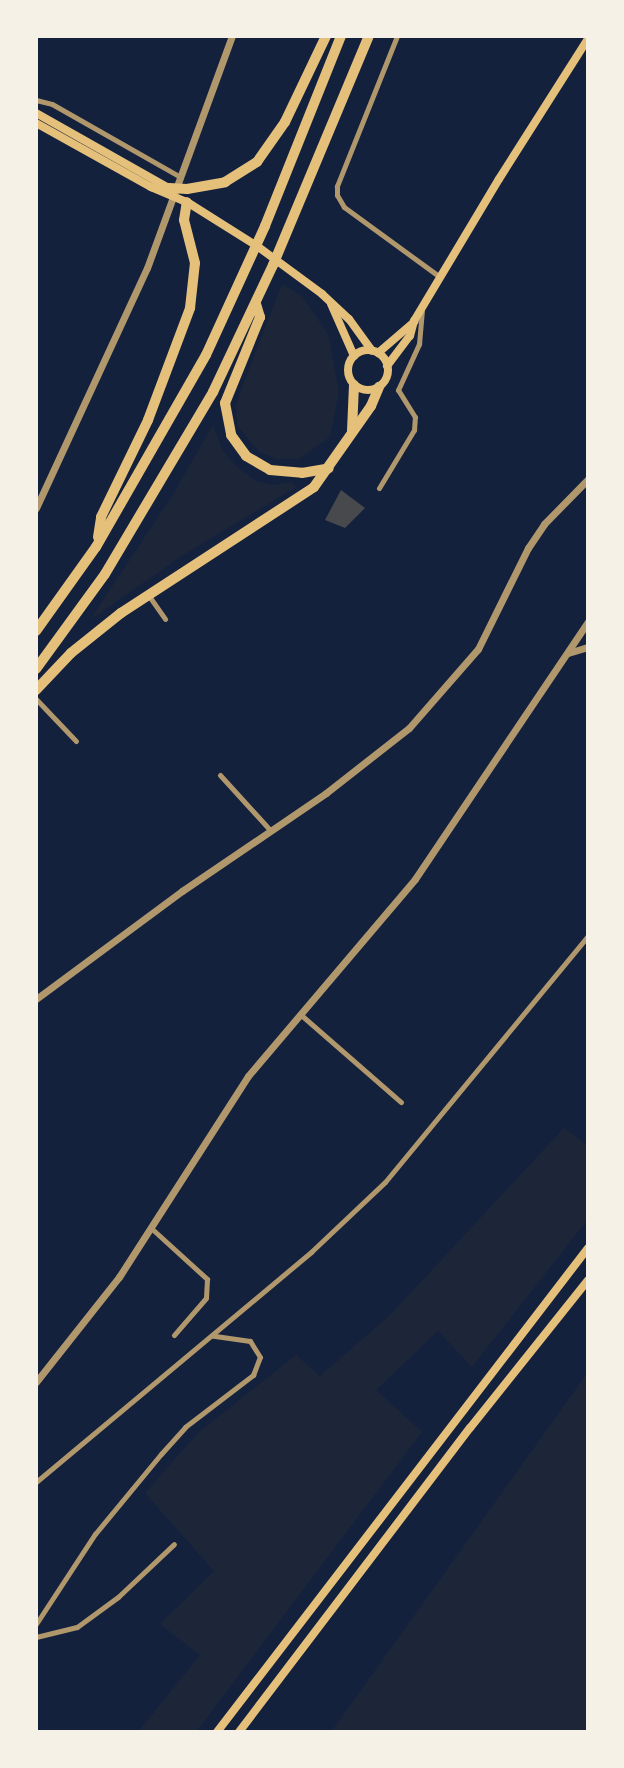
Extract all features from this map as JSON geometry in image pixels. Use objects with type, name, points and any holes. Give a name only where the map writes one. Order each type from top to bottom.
[{"type":"highway","points":[[169,188],[187,189],[225,182],[249,168],[270,148],[326,36]]},
{"type":"highway","points":[[36,631],[96,547],[164,432],[223,321],[341,36]]},
{"type":"highway","points":[[36,669],[105,574],[149,506],[213,392],[256,304],[369,36]]},
{"type":"highway","points":[[96,547],[101,517],[148,420],[195,288],[194,251],[184,216],[184,201]]},
{"type":"highway","points":[[256,304],[260,317],[225,403],[231,435],[246,456],[270,470],[302,473],[329,468]]},
{"type":"highway","points":[[352,431],[354,385]]},
{"type":"highway","points":[[36,690],[71,653],[149,595],[299,499],[329,468],[371,406],[379,387]]},
{"type":"main road","points":[[354,356],[375,352],[414,321],[588,39]]},
{"type":"main road","points":[[36,113],[57,130],[184,201],[304,278],[349,319],[387,366]]},
{"type":"main road","points":[[36,123],[57,130],[169,188],[184,201]]},
{"type":"main road","points":[[330,303],[354,356]]},
{"type":"main road","points":[[354,356],[348,367],[354,385],[366,390],[379,387],[387,377],[387,366],[410,336],[414,321]]},
{"type":"main road","points":[[217,1732],[588,1248]]},
{"type":"main road","points":[[239,1732],[470,1428],[588,1280]]},
{"type":"street","points":[[36,508],[147,268],[232,36]]},
{"type":"street","points":[[397,36],[337,186],[337,195],[344,207],[441,277]]},
{"type":"street","points":[[36,100],[52,104],[179,176]]},
{"type":"street","points":[[379,488],[414,430],[415,417],[398,390],[419,344],[422,310]]},
{"type":"street","points":[[36,999],[373,758],[442,694],[478,649],[528,548],[544,524],[588,479]]},
{"type":"street","points":[[149,595],[165,619]]},
{"type":"street","points":[[37,1378],[119,1277],[211,1128],[300,1014],[415,879],[588,622]]},
{"type":"street","points":[[568,653],[588,647]]},
{"type":"street","points":[[36,699],[76,741]]},
{"type":"street","points":[[220,775],[270,830]]},
{"type":"street","points":[[36,1482],[311,1252],[385,1182],[588,936]]},
{"type":"street","points":[[300,1014],[401,1102]]},
{"type":"street","points":[[151,1228],[207,1279],[206,1298],[174,1335]]},
{"type":"street","points":[[36,1624],[95,1534],[161,1454],[185,1427],[253,1375],[260,1357],[250,1341],[212,1336]]},
{"type":"street","points":[[36,1637],[77,1627],[118,1597],[174,1544]]},
{"type":"shaded area","points":[[282,284],[302,296],[328,334],[339,392],[330,437],[299,459],[277,459],[259,452],[237,425],[236,406],[242,387]]},
{"type":"shaded area","points":[[213,425],[223,451],[239,469],[256,481],[274,485],[291,482],[296,487],[180,557],[90,620],[172,496]]},
{"type":"shaded area","points":[[564,1128],[588,1146],[588,1219],[472,1367],[438,1331],[376,1390],[422,1432],[196,1732],[138,1732],[200,1655],[160,1624],[214,1571],[145,1493],[199,1432],[296,1355],[320,1376],[390,1315]]},
{"type":"shaded area","points":[[588,1372],[588,1732],[331,1732]]},
{"type":"building","points":[[341,490],[365,508],[345,528],[325,520]]}]
